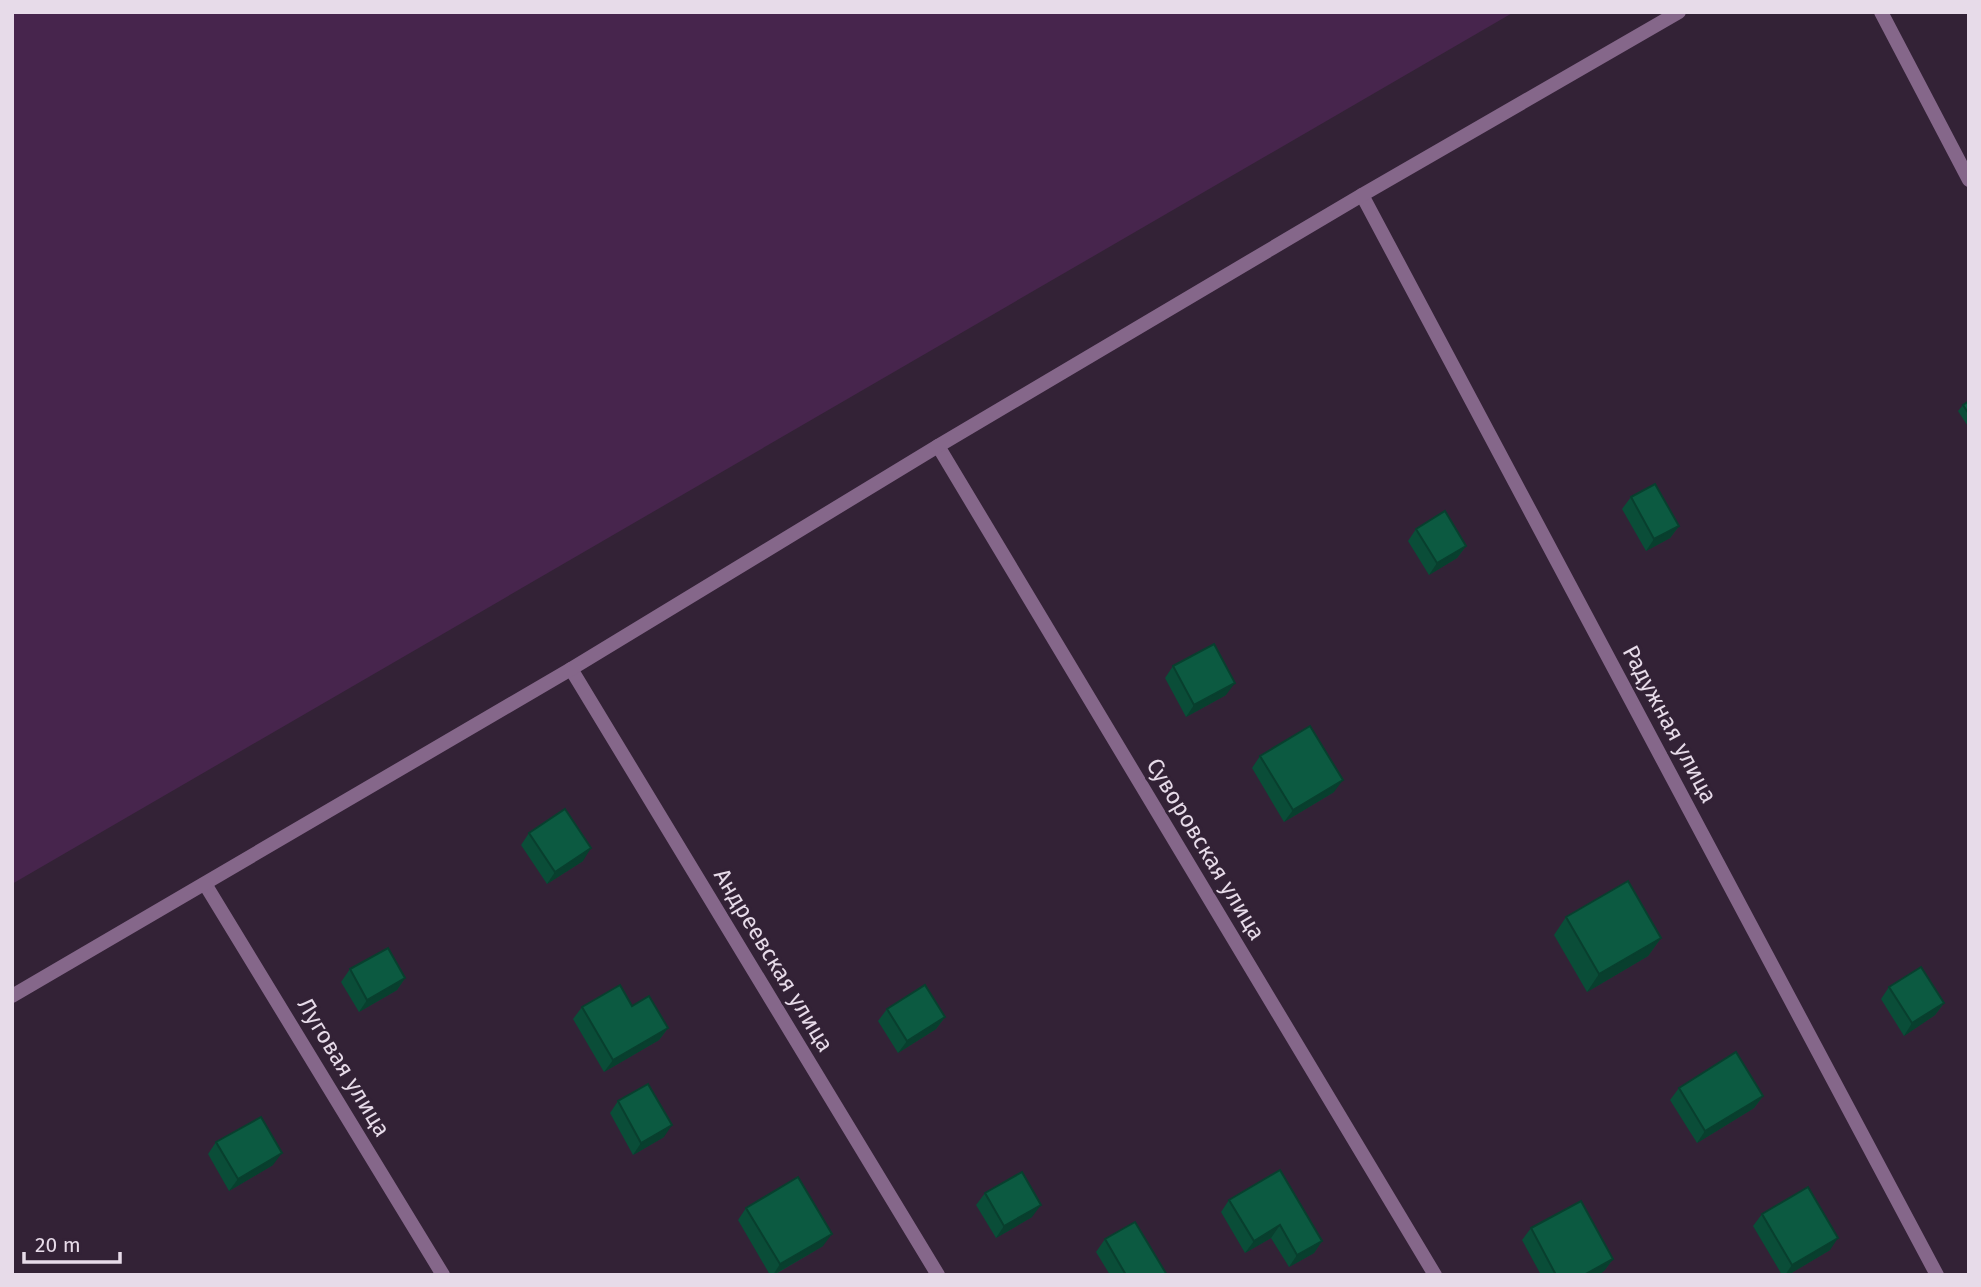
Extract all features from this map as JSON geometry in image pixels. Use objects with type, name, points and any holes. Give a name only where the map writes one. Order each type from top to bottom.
[{"type":"street","points":[[12,996],[571,669],[938,446],[1362,195],[1679,12]]},
{"type":"street","points":[[1881,12],[1969,180]]},
{"type":"street","name":"Радужная улица","points":[[1362,195],[1937,1275]]},
{"type":"street","name":"Суворовская улица","points":[[938,446],[1434,1275]]},
{"type":"street","name":"Андреевская улица","points":[[571,669],[938,1275]]},
{"type":"street","name":"Луговая улица","points":[[205,884],[443,1275]]},
{"type":"shaded area","points":[[12,12],[1514,12],[12,884]]},
{"type":"building","points":[[1969,401],[1969,414],[1963,405]]},
{"type":"building","points":[[1655,484],[1679,526],[1654,539],[1631,497]]},
{"type":"building","points":[[1445,511],[1466,546],[1437,563],[1416,529]]},
{"type":"building","points":[[1214,644],[1235,683],[1194,705],[1173,666]]},
{"type":"building","points":[[1310,726],[1343,780],[1293,810],[1260,756]]},
{"type":"building","points":[[565,809],[591,848],[555,872],[529,833]]},
{"type":"building","points":[[1628,881],[1661,938],[1599,974],[1566,917]]},
{"type":"building","points":[[388,948],[405,978],[367,1000],[350,969]]},
{"type":"building","points":[[1921,967],[1944,1003],[1912,1023],[1889,987]]},
{"type":"building","points":[[620,985],[632,1006],[649,996],[668,1028],[613,1060],[582,1007]]},
{"type":"building","points":[[925,985],[945,1017],[907,1041],[887,1009]]},
{"type":"building","points":[[1736,1052],[1763,1096],[1705,1131],[1679,1088]]},
{"type":"building","points":[[648,1084],[672,1125],[641,1143],[618,1101]]},
{"type":"building","points":[[261,1117],[282,1153],[238,1179],[216,1142]]},
{"type":"building","points":[[1280,1170],[1322,1241],[1297,1255],[1280,1225],[1254,1241],[1229,1200]]},
{"type":"building","points":[[1022,1172],[1041,1205],[1004,1226],[985,1193]]},
{"type":"building","points":[[798,1177],[832,1234],[780,1264],[746,1208]]},
{"type":"building","points":[[1808,1187],[1838,1238],[1792,1265],[1762,1214]]},
{"type":"building","points":[[1581,1201],[1613,1259],[1584,1275],[1556,1275],[1531,1228]]},
{"type":"building","points":[[1135,1222],[1167,1275],[1126,1275],[1105,1239]]}]
